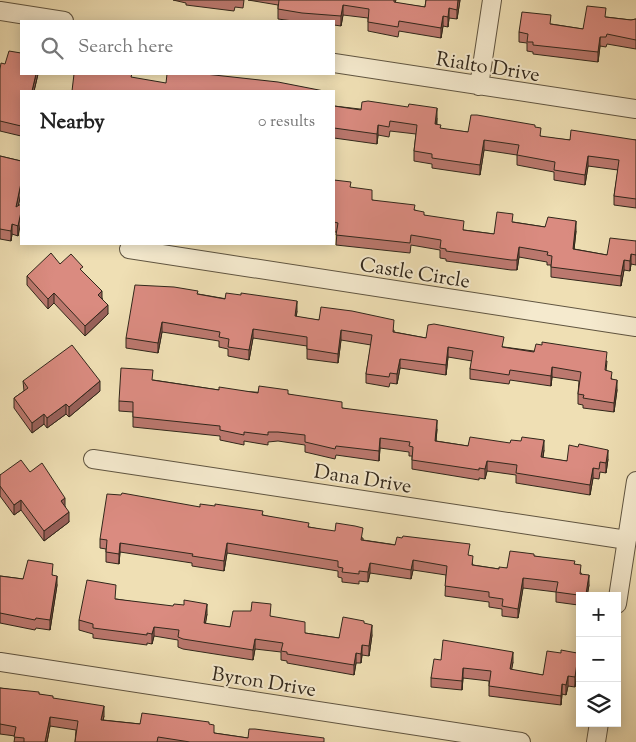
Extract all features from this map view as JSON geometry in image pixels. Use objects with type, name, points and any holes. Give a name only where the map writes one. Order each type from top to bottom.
[{"type":"street","points":[[478,86],[492,0]]},
{"type":"street","points":[[0,11],[58,20]]},
{"type":"street","name":"Rialto Drive","points":[[335,63],[636,109]]},
{"type":"street","name":"Castle Circle","points":[[129,249],[636,328]]},
{"type":"street","name":"Dana Drive","points":[[93,459],[627,540]]},
{"type":"street","points":[[619,592],[636,481]]},
{"type":"street","name":"Byron Drive","points":[[0,662],[522,742]]},
{"type":"street","points":[[596,742],[598,727]]},
{"type":"building","points":[[279,0],[394,0],[394,2],[425,7],[426,0],[458,0],[457,10],[449,8],[448,17],[443,16],[441,28],[399,21],[398,27],[368,22],[369,9],[343,5],[341,16],[278,9]]},
{"type":"building","points":[[587,6],[606,8],[605,17],[636,19],[636,40],[607,34],[606,37],[600,37],[598,52],[533,45],[533,42],[527,42],[528,34],[519,32],[522,12],[551,15],[550,24],[583,29]]},
{"type":"building","points":[[9,51],[20,53],[20,75],[36,75],[32,90],[20,90],[20,126],[0,121],[0,69],[1,63],[5,64]]},
{"type":"building","points":[[74,75],[132,75],[131,77],[166,83],[167,75],[214,75],[278,82],[319,90],[72,90]]},
{"type":"building","points":[[368,101],[408,107],[409,104],[437,108],[435,124],[441,125],[440,128],[468,132],[471,115],[477,115],[535,125],[535,127],[541,128],[540,136],[570,140],[571,130],[636,140],[636,199],[614,196],[619,160],[588,156],[585,175],[554,170],[555,162],[517,155],[519,145],[484,140],[480,165],[432,158],[432,154],[414,151],[417,125],[390,121],[389,127],[378,125],[377,134],[335,128],[335,106],[361,110],[362,102]]},
{"type":"building","points":[[0,156],[20,161],[20,188],[16,207],[20,205],[20,217],[18,226],[12,224],[11,231],[0,229]]},
{"type":"building","points":[[335,180],[351,182],[350,187],[372,190],[372,200],[415,205],[414,210],[424,212],[424,215],[464,221],[463,230],[494,234],[497,212],[513,214],[512,222],[545,227],[548,217],[576,221],[573,249],[607,255],[610,238],[636,241],[636,255],[631,254],[630,261],[624,260],[621,276],[551,267],[552,256],[547,255],[548,252],[519,247],[517,260],[511,260],[446,251],[446,249],[440,248],[441,240],[411,235],[410,243],[336,235],[338,223],[335,222]]},
{"type":"building","points":[[51,253],[60,264],[71,254],[83,267],[80,269],[102,291],[98,295],[108,305],[85,326],[54,293],[48,299],[27,276]]},
{"type":"building","points":[[135,285],[174,287],[198,291],[197,294],[225,299],[226,293],[241,295],[241,293],[297,301],[295,316],[319,320],[321,307],[352,311],[394,320],[393,332],[426,338],[428,325],[434,324],[504,337],[502,347],[534,352],[536,344],[542,345],[542,342],[607,352],[605,370],[612,372],[611,379],[617,380],[614,403],[583,398],[584,395],[578,394],[581,372],[552,367],[551,376],[510,370],[509,375],[470,369],[473,351],[448,347],[446,365],[400,359],[397,374],[390,373],[389,377],[366,374],[372,335],[341,330],[338,354],[307,349],[307,337],[253,329],[249,350],[228,347],[229,339],[219,337],[220,332],[162,322],[158,343],[126,338]]},
{"type":"building","points":[[72,345],[100,381],[69,407],[66,404],[47,418],[44,414],[32,423],[14,398],[28,388],[23,381]]},
{"type":"building","points":[[121,368],[153,370],[152,380],[219,390],[219,387],[258,393],[259,386],[288,390],[288,394],[342,402],[342,408],[437,420],[435,441],[468,446],[470,437],[510,443],[511,440],[521,441],[522,437],[544,440],[541,457],[567,461],[569,445],[578,447],[579,444],[608,450],[606,463],[600,462],[599,469],[593,468],[590,485],[516,473],[517,465],[487,461],[485,469],[479,468],[479,470],[412,460],[413,447],[409,446],[410,442],[380,438],[379,451],[336,446],[335,449],[305,442],[305,435],[268,432],[268,435],[244,432],[244,435],[220,430],[220,426],[133,417],[133,402],[119,401]]},
{"type":"building","points":[[21,460],[30,472],[42,463],[65,498],[61,501],[69,512],[44,531],[21,500],[14,505],[0,486],[0,475]]},
{"type":"building","points":[[122,493],[200,507],[200,504],[215,506],[215,504],[263,511],[262,515],[309,523],[308,527],[335,531],[336,523],[355,526],[363,528],[361,540],[395,545],[397,537],[402,538],[403,536],[470,544],[468,555],[473,556],[472,565],[499,569],[499,567],[507,568],[510,551],[575,561],[574,564],[581,565],[580,574],[589,575],[586,592],[576,592],[576,595],[556,592],[558,582],[523,578],[518,609],[502,606],[503,599],[489,597],[489,592],[445,586],[447,566],[413,560],[411,570],[370,563],[368,572],[359,571],[359,574],[342,572],[343,568],[338,567],[338,561],[227,543],[224,561],[192,556],[193,554],[120,543],[119,554],[106,552],[107,540],[100,539],[107,494],[121,495]]},
{"type":"building","points":[[28,560],[53,564],[52,575],[57,576],[50,620],[36,618],[35,620],[0,613],[0,576],[23,579]]},
{"type":"building","points":[[87,580],[116,585],[115,599],[173,606],[174,604],[184,605],[184,600],[207,604],[204,623],[230,627],[233,611],[251,611],[252,602],[271,604],[270,616],[305,622],[305,633],[339,638],[343,617],[364,621],[364,623],[372,625],[369,646],[362,645],[361,654],[356,653],[354,665],[287,654],[287,652],[281,651],[283,643],[255,639],[253,650],[183,639],[178,637],[179,630],[154,627],[152,634],[147,633],[147,635],[93,628],[93,624],[79,620]]},
{"type":"building","points":[[443,640],[513,652],[510,669],[543,675],[547,651],[561,653],[561,650],[576,653],[576,670],[575,677],[568,676],[566,685],[562,684],[561,696],[489,686],[491,671],[463,668],[462,681],[431,678],[434,659],[441,660]]},
{"type":"building","points":[[0,688],[39,692],[39,694],[53,696],[53,698],[104,706],[101,720],[140,724],[142,713],[209,722],[209,724],[214,725],[214,733],[248,738],[249,729],[255,729],[324,738],[324,742],[190,742],[158,737],[157,742],[75,742],[78,721],[50,717],[45,742],[24,742],[24,738],[14,737],[16,727],[0,724]]}]
